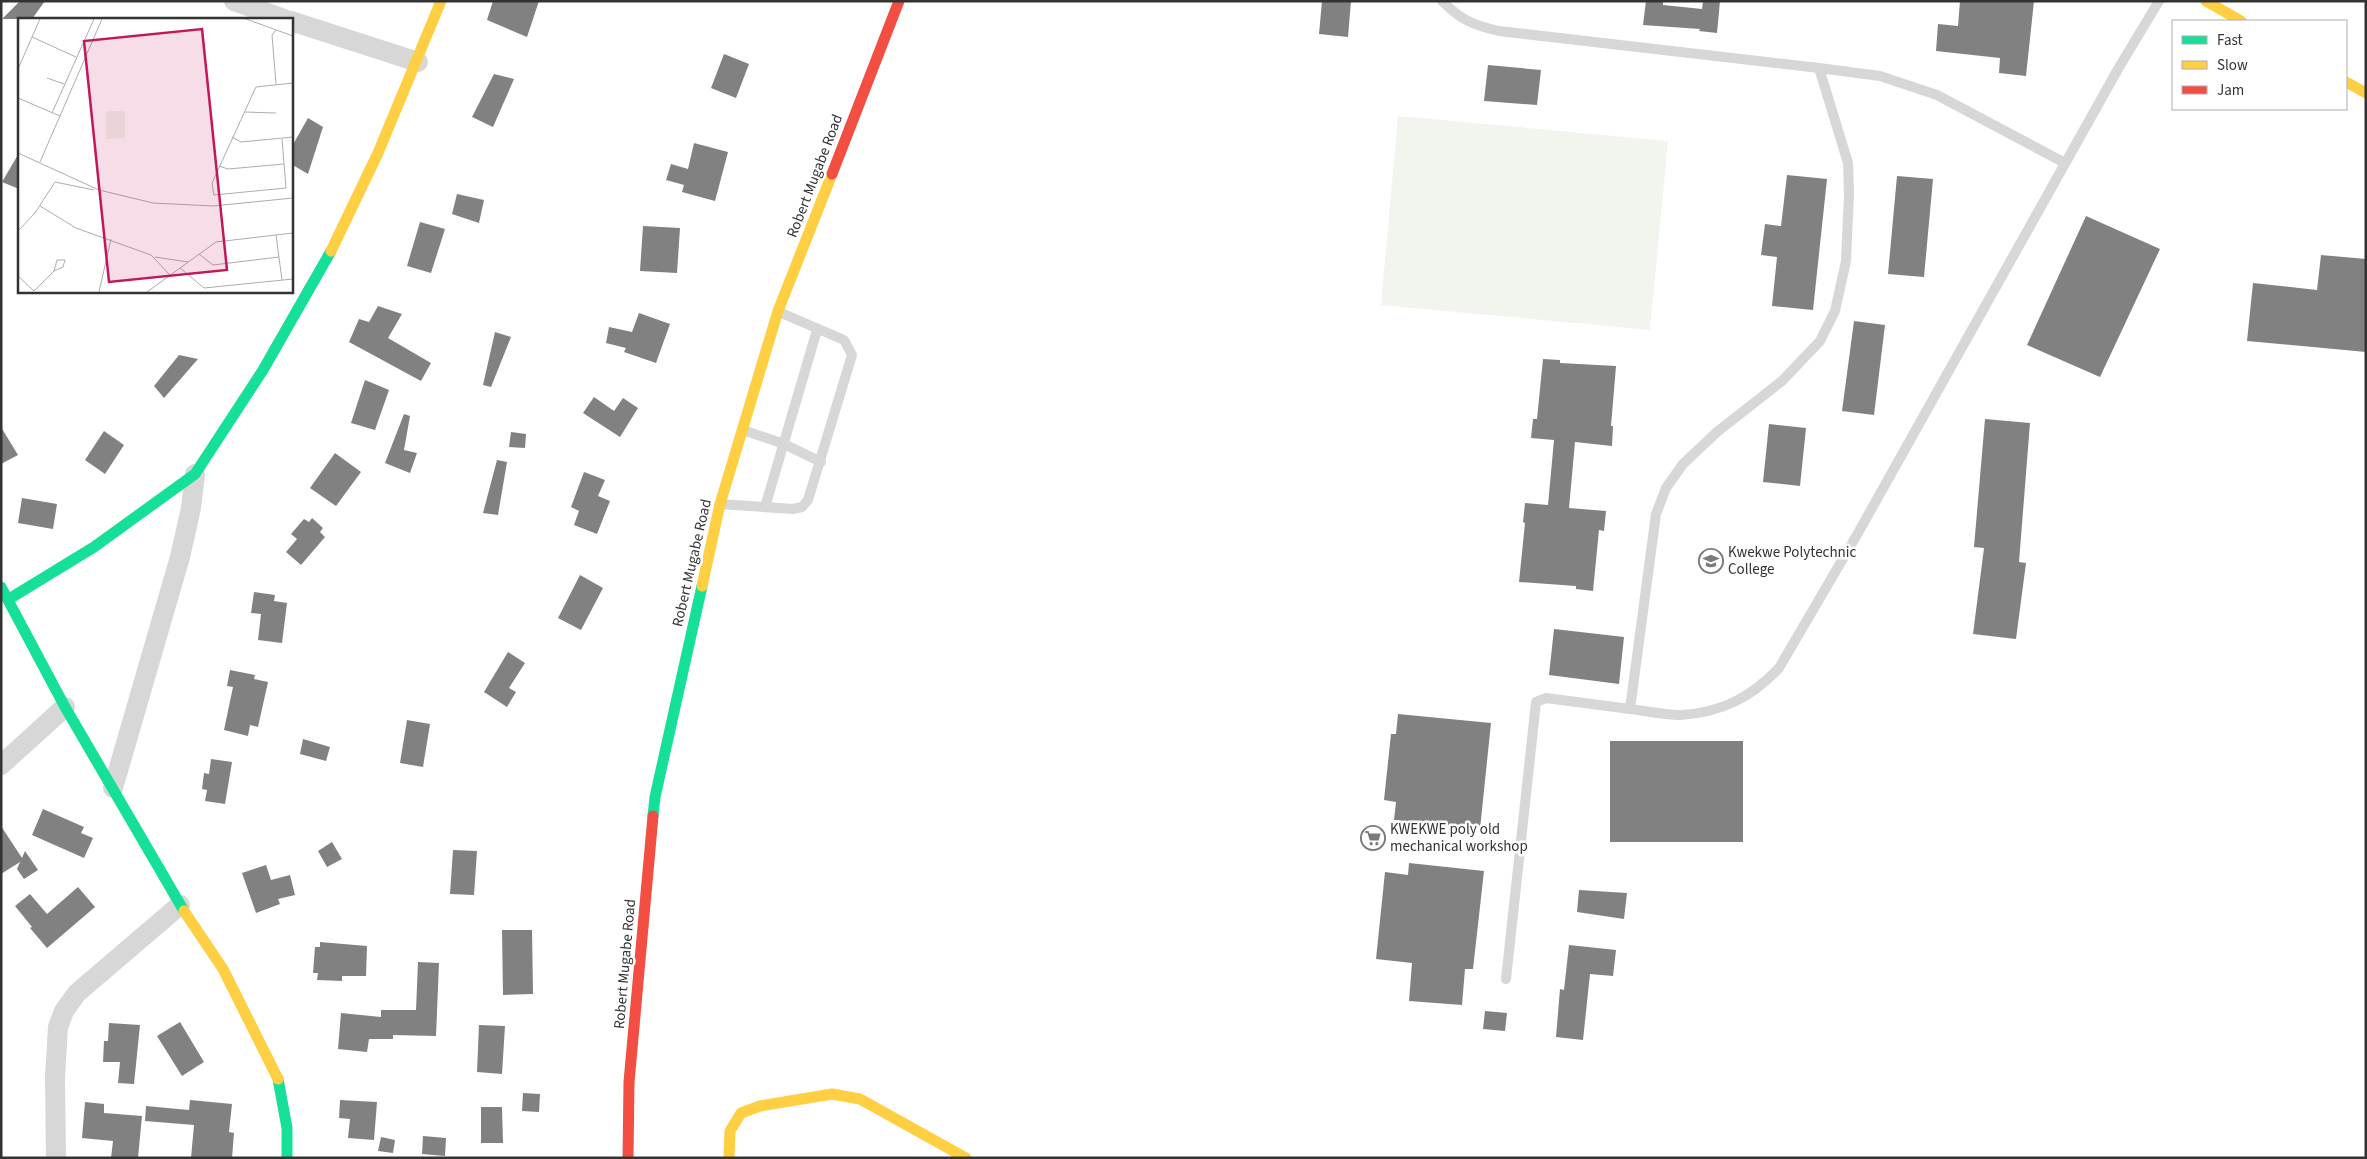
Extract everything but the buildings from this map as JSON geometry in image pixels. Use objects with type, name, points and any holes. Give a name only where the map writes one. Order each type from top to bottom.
[{"type":"street","points":[[234,1],[281,18]]},
{"type":"street","points":[[9,599],[94,547],[195,474],[263,370],[326,261],[378,153],[418,62],[442,1]]},
{"type":"street","name":"Robert Mugabe Road","points":[[628,1158],[629,1082],[655,797],[720,504],[778,311],[899,1]]},
{"type":"street","points":[[2206,1],[2239,20]]},
{"type":"street","points":[[292,21],[418,62]]},
{"type":"street","points":[[2347,83],[2366,93]]},
{"type":"street","points":[[113,788],[184,543],[195,474]]},
{"type":"street","points":[[1,587],[65,707],[180,904],[222,969],[277,1074],[288,1128],[287,1158]]},
{"type":"street","points":[[1,765],[65,707]]},
{"type":"street","points":[[56,1158],[55,1077],[58,1027],[64,1011],[78,993],[180,904]]},
{"type":"street","points":[[730,1158],[730,1130],[741,1113],[760,1106],[832,1094],[860,1099],[966,1158]]},
{"type":"lane","points":[[1442,1],[1456,15],[1476,26],[1499,31],[1880,76],[1937,95],[2064,163]]},
{"type":"lane","points":[[1506,979],[1536,702],[1546,698],[1679,715],[1710,711],[1734,703],[1763,686],[1779,668],[1863,524],[2118,68],[2159,1]]},
{"type":"lane","points":[[1630,709],[1656,514],[1666,488],[1683,464],[1718,432],[1782,381],[1814,348],[1820,341],[1835,310],[1846,261],[1849,194],[1848,163],[1819,68]]},
{"type":"lane","points":[[720,504],[793,509],[802,507],[808,500],[820,462],[852,355],[844,340],[817,330],[778,311]]},
{"type":"lane","points":[[765,507],[817,330]]},
{"type":"lane","points":[[741,429],[784,444],[820,462]]},
{"type":"shaded area","points":[[1398,116],[1668,141],[1650,330],[1381,305]]},
{"type":"traffic: fast","points":[[9,599],[94,547],[195,474],[263,370],[331,251]]},
{"type":"traffic: fast","points":[[653,816],[655,797],[702,586]]},
{"type":"traffic: fast","points":[[1,587],[65,707],[184,911]]},
{"type":"traffic: fast","points":[[278,1079],[287,1128],[287,1158]]},
{"type":"traffic: slow","points":[[331,251],[378,153],[441,1]]},
{"type":"traffic: slow","points":[[2206,1],[2239,20]]},
{"type":"traffic: slow","points":[[2347,83],[2366,93]]},
{"type":"traffic: slow","points":[[702,586],[720,504],[778,311],[832,174]]},
{"type":"traffic: slow","points":[[184,911],[223,969],[278,1079]]},
{"type":"traffic: slow","points":[[729,1158],[730,1131],[741,1113],[760,1106],[832,1094],[860,1099],[966,1158]]},
{"type":"traffic: jam","points":[[832,174],[899,1]]},
{"type":"traffic: jam","points":[[628,1158],[629,1082],[653,816]]},
{"type":"place","name":"Kwekwe Polytechnic College","points":[[1711,561]]},
{"type":"place","name":"KWEKWE poly old mechanical workshop","points":[[1373,838]]}]
